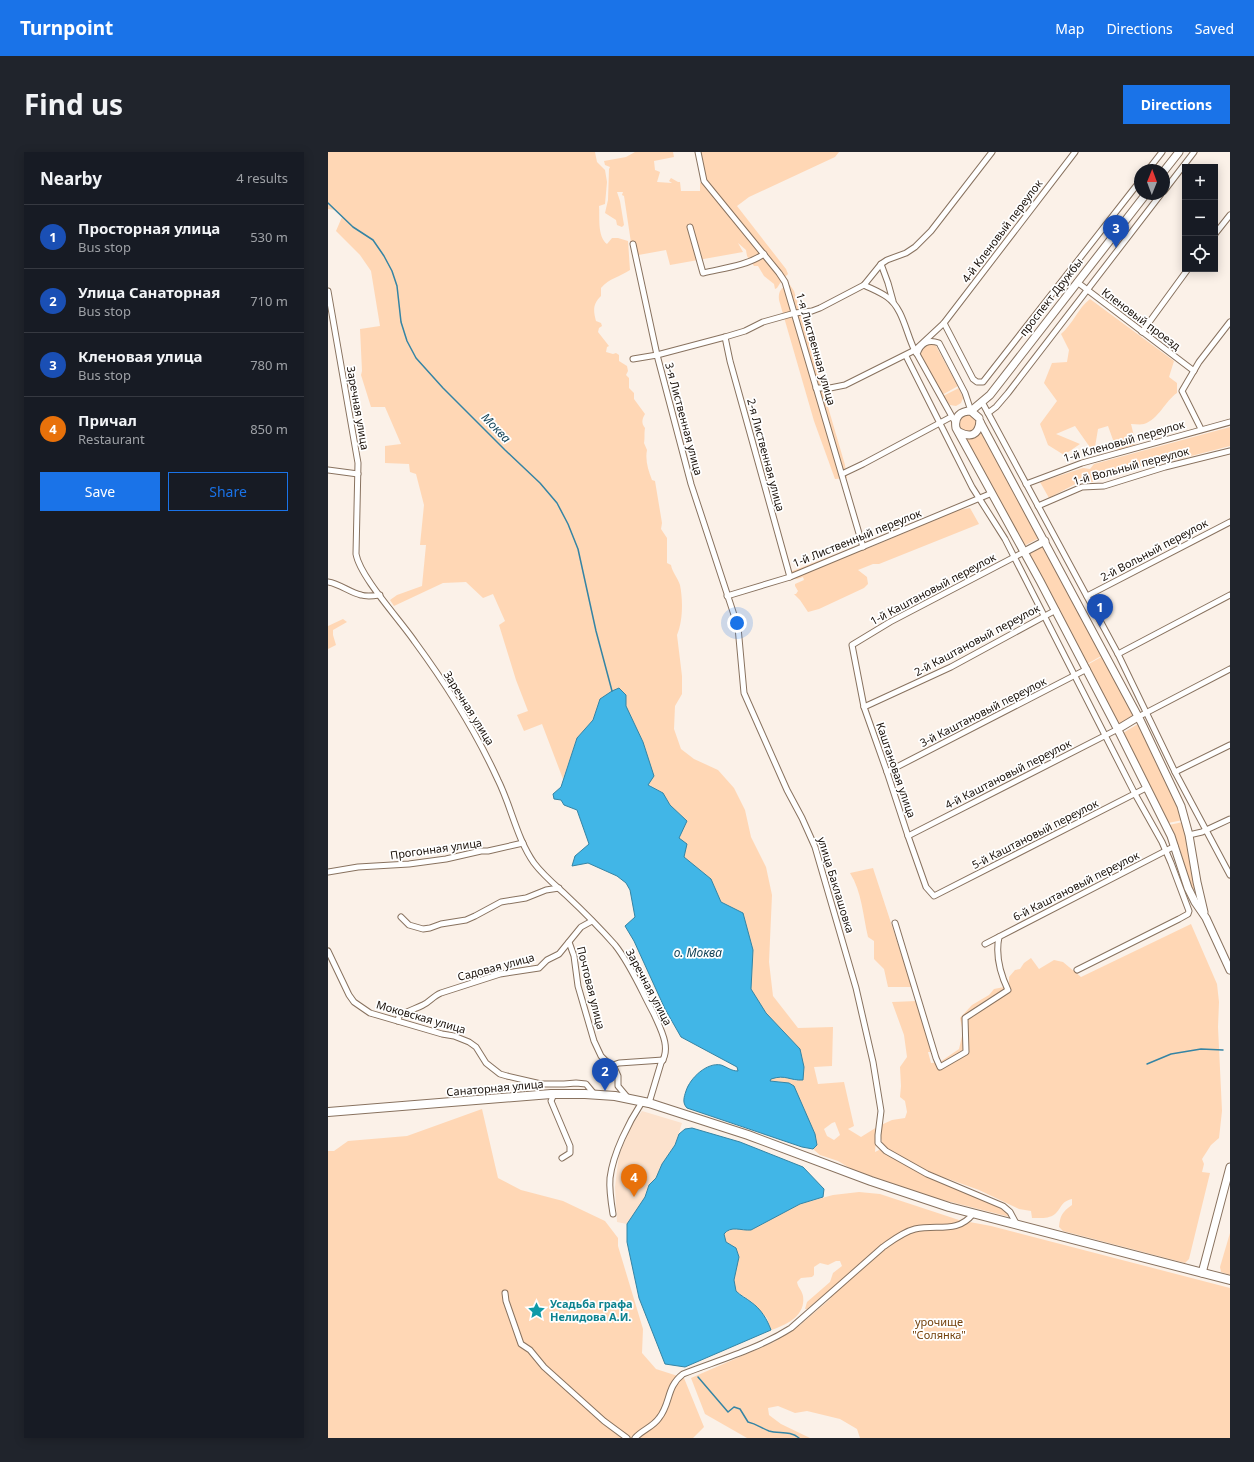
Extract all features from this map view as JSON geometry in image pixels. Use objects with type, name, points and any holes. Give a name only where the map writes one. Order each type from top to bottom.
[{"type":"main road","points":[[1170,164],[1179,152]]},
{"type":"main road","name":"проспект Дружбы","points":[[971,411],[990,395],[1141,200]]},
{"type":"main road","points":[[959,432],[966,436],[973,434],[978,429],[978,408],[982,402]]},
{"type":"main road","points":[[1206,918],[1199,890],[1189,835],[1181,806],[1138,717],[979,420],[971,411],[964,411],[953,420],[956,428],[1056,610],[1118,730],[1176,846],[1184,876],[1191,894],[1206,918],[1230,970]]},
{"type":"main road","points":[[1024,552],[1044,541]]},
{"type":"main road","points":[[1118,730],[1138,717]]},
{"type":"main road","points":[[1191,894],[1196,895],[1199,890]]},
{"type":"main road","name":"Санаторная улица","points":[[328,1112],[554,1094],[595,1095],[646,1102],[748,1135],[834,1168],[973,1214],[1230,1280]]},
{"type":"main road","points":[[1202,1273],[1230,1167]]},
{"type":"street","name":"1-я Лиственная улица","points":[[698,152],[704,181],[785,282],[863,547]]},
{"type":"street","points":[[633,359],[657,355],[725,337],[745,331],[763,322],[795,313],[812,311],[864,285],[881,264],[887,260],[906,253],[915,247],[931,231],[992,152]]},
{"type":"street","name":"4-й Кленовый переулок","points":[[916,352],[944,323],[1075,152]]},
{"type":"street","points":[[1153,164],[1162,152]]},
{"type":"street","points":[[1170,183],[1194,152]]},
{"type":"street","points":[[944,323],[973,379],[977,382],[983,382],[1134,188]]},
{"type":"street","points":[[988,413],[996,407],[1008,393],[1156,200]]},
{"type":"street","points":[[1218,230],[1230,215]]},
{"type":"street","points":[[690,227],[703,273],[745,264],[764,254]]},
{"type":"street","name":"3-я Лиственная улица","points":[[633,244],[657,355],[691,484],[736,620]]},
{"type":"street","points":[[881,264],[893,303]]},
{"type":"street","points":[[1142,332],[1186,272]]},
{"type":"street","name":"Кленовый проезд","points":[[1077,282],[1194,371]]},
{"type":"street","points":[[842,474],[940,424],[953,420],[916,352],[898,310],[888,297],[864,285]]},
{"type":"street","name":"Заречная улица","points":[[328,291],[358,464],[357,561],[380,595],[420,648],[458,706],[485,752],[506,795],[523,843],[535,863],[616,947],[636,978],[664,1037],[665,1050],[663,1060],[646,1102],[626,1131],[614,1158],[610,1177],[610,1192],[613,1214]]},
{"type":"street","points":[[1201,429],[1182,391],[1199,362],[1230,322]]},
{"type":"street","name":"2-я Лиственная улица","points":[[725,337],[732,368],[790,577]]},
{"type":"street","points":[[816,388],[830,388],[845,385],[898,358],[916,352],[924,343],[932,340],[939,343],[965,394],[971,411]]},
{"type":"street","points":[[906,356],[979,498],[1001,532],[1015,558],[1135,794],[1166,851],[1189,911],[1188,914],[1077,970]]},
{"type":"street","points":[[982,402],[1118,654],[1175,772],[1230,875]]},
{"type":"street","name":"1-й Кленовый переулок","points":[[1026,484],[1082,463],[1230,422]]},
{"type":"street","name":"1-й Вольный переулок","points":[[1038,506],[1082,487],[1104,486],[1165,467],[1230,451]]},
{"type":"street","points":[[328,470],[358,474]]},
{"type":"street","name":"1-й Лиственный переулок","points":[[727,596],[790,577],[992,493]]},
{"type":"street","name":"2-й Вольный переулок","points":[[1087,596],[1230,522]]},
{"type":"street","points":[[1044,541],[1055,536]]},
{"type":"street","name":"1-й Каштановый переулок","points":[[852,645],[890,622],[1024,552]]},
{"type":"street","points":[[328,582],[334,583],[360,595],[369,597],[380,595]]},
{"type":"street","points":[[1118,654],[1230,596]]},
{"type":"street","name":"2-й Каштановый переулок","points":[[864,707],[951,668],[1056,610]]},
{"type":"street","name":"улица Баклашовка","points":[[736,620],[738,627],[744,693],[787,790],[815,847],[856,988],[873,1062],[881,1111],[878,1143],[886,1151],[927,1174],[1003,1206],[1010,1212],[1017,1225]]},
{"type":"street","name":"Каштановая улица","points":[[852,645],[864,707],[888,772],[926,887],[934,896]]},
{"type":"street","points":[[1138,717],[1230,669]]},
{"type":"street","name":"3-й Каштановый переулок","points":[[888,772],[1087,670]]},
{"type":"street","name":"4-й Каштановый переулок","points":[[908,836],[1118,730]]},
{"type":"street","points":[[1175,772],[1230,745]]},
{"type":"street","name":"5-й Каштановый переулок","points":[[934,896],[988,870],[1146,788]]},
{"type":"street","points":[[1189,835],[1207,830],[1230,819]]},
{"type":"street","name":"Прогонная улица","points":[[328,872],[358,867],[424,862],[488,851],[523,843]]},
{"type":"street","name":"6-й Каштановый переулок","points":[[985,944],[1176,846]]},
{"type":"street","points":[[401,917],[409,925],[423,929],[430,928],[441,924],[466,920],[500,902],[526,898],[546,890],[559,888]]},
{"type":"street","name":"Садовая улица","points":[[398,1021],[399,1016],[424,1005],[433,996],[500,974],[539,968],[547,960],[559,954],[581,927],[592,921]]},
{"type":"street","points":[[895,923],[940,1067],[966,1052],[965,1018],[1008,990],[1001,975],[998,959],[997,946],[999,937]]},
{"type":"street","name":"Почтовая улица","points":[[568,942],[574,956],[578,986],[594,1042],[601,1056],[608,1063],[613,1065]]},
{"type":"street","name":"Моковская улица","points":[[328,951],[349,995],[354,1002],[370,1013],[442,1034],[454,1036],[469,1042],[476,1047],[486,1063],[500,1074],[541,1084],[586,1084],[595,1095]]},
{"type":"street","points":[[628,1099],[618,1086],[618,1076],[613,1065],[619,1063],[663,1060]]},
{"type":"street","points":[[554,1094],[551,1101],[570,1146],[570,1153],[562,1158]]},
{"type":"street","points":[[635,1438],[639,1433],[651,1426],[660,1418],[665,1408],[671,1387],[676,1379],[683,1374],[742,1352],[784,1332],[883,1247],[897,1237],[915,1229],[956,1226],[964,1223],[973,1214]]},
{"type":"street","points":[[505,1293],[506,1301],[521,1344],[530,1350],[544,1367],[604,1421],[627,1438]]},
{"type":"shaded area","points":[[642,1111],[682,1123],[675,1145],[662,1164],[656,1178],[646,1191],[645,1197],[627,1224],[617,1222],[615,1187],[619,1155],[630,1128]]},
{"type":"green space","points":[[328,152],[595,152],[597,162],[605,170],[607,182],[605,204],[599,206],[600,231],[604,241],[607,244],[612,238],[628,241],[630,270],[611,280],[601,288],[601,296],[594,307],[595,317],[596,321],[601,323],[602,326],[599,328],[598,332],[609,346],[607,347],[606,352],[613,354],[616,353],[619,355],[619,361],[627,366],[628,371],[626,375],[629,378],[629,388],[634,393],[634,399],[645,414],[642,421],[645,428],[644,443],[647,450],[646,454],[648,469],[652,480],[655,481],[662,523],[661,529],[667,538],[667,563],[671,565],[679,582],[681,591],[681,617],[677,635],[682,676],[682,694],[675,706],[674,729],[681,749],[694,759],[718,770],[734,788],[745,810],[751,837],[766,867],[772,895],[769,962],[773,996],[798,1028],[833,1027],[832,1066],[814,1067],[818,1084],[844,1082],[854,1126],[848,1129],[861,1137],[877,1127],[875,1152],[881,1149],[894,1158],[1003,1208],[1010,1217],[939,1199],[853,1170],[838,1161],[820,1155],[813,1149],[817,1145],[815,1136],[797,1103],[779,1081],[770,1081],[770,1079],[780,1077],[797,1081],[800,1049],[766,1013],[751,989],[753,950],[743,913],[721,902],[711,879],[683,857],[679,838],[687,821],[670,805],[663,793],[648,784],[643,742],[626,706],[600,699],[593,720],[577,738],[563,779],[542,724],[524,731],[517,715],[528,711],[516,680],[499,625],[505,621],[493,594],[483,598],[466,582],[443,583],[394,606],[390,600],[397,595],[422,586],[426,545],[420,545],[424,505],[416,474],[410,472],[409,464],[385,463],[385,446],[401,444],[385,407],[371,407],[361,375],[360,329],[380,326],[371,271],[360,255],[336,231],[342,217],[335,210],[328,209]],"holes":[[[835,1122],[840,1135],[834,1140],[827,1136],[824,1129]]]},
{"type":"green space","points":[[635,152],[673,152],[674,157],[654,161],[655,170],[660,172],[657,182],[672,183],[669,181],[671,178],[680,182],[681,191],[700,191],[700,183],[702,182],[782,280],[777,288],[775,289],[774,284],[764,276],[758,266],[754,266],[747,256],[746,250],[738,243],[743,252],[670,265],[666,250],[633,256],[624,196],[622,195],[623,192],[617,192],[624,225],[622,227],[617,225],[616,220],[605,213],[608,200],[610,167],[605,165],[604,161],[626,157]]},
{"type":"green space","points":[[700,152],[839,152],[835,157],[749,197],[737,206],[786,269],[788,274],[784,278],[707,182]]},
{"type":"green space","points":[[790,285],[794,291],[845,465],[847,478],[835,479],[814,421],[779,300],[781,290]]},
{"type":"green space","points":[[1090,299],[1174,361],[1169,377],[1177,383],[1177,393],[1149,422],[1144,424],[1131,424],[1136,444],[1117,451],[1108,426],[1098,429],[1094,453],[1075,426],[1056,434],[1080,444],[1064,455],[1048,445],[1040,424],[1057,401],[1044,383],[1052,363],[1067,362],[1069,350],[1061,334]]},
{"type":"green space","points":[[932,343],[936,346],[958,386],[942,395],[920,354],[925,345]]},
{"type":"green space","points":[[959,388],[963,398],[961,403],[956,406],[950,405],[943,396]]},
{"type":"green space","points":[[968,415],[974,418],[977,424],[974,430],[968,433],[962,430],[959,424],[962,418]]},
{"type":"green space","points":[[1230,427],[1230,446],[1176,460],[1140,466],[1093,482],[1081,481],[1049,498],[1040,482],[1083,468],[1090,469],[1094,464]]},
{"type":"green space","points":[[981,430],[1039,538],[1024,546],[966,439],[975,437]]},
{"type":"green space","points":[[970,508],[979,524],[879,564],[873,564],[858,570],[867,577],[868,584],[864,588],[819,609],[808,612],[794,594],[798,591],[795,584],[804,580],[803,577],[791,579],[790,572],[854,547],[862,549],[869,548],[958,510]]},
{"type":"green space","points":[[1043,546],[1103,655],[1087,664],[1029,554],[1030,552]]},
{"type":"green space","points":[[343,619],[347,622],[333,630],[336,645],[328,649],[328,626]]},
{"type":"green space","points":[[1103,656],[1133,715],[1121,724],[1118,723],[1087,665]]},
{"type":"green space","points":[[1138,724],[1183,820],[1168,823],[1123,733]]},
{"type":"green space","points":[[1183,822],[1195,888],[1193,889],[1179,847],[1169,825]]},
{"type":"green space","points":[[873,868],[912,987],[888,987],[884,969],[874,959],[874,941],[868,937],[860,896],[850,873]]},
{"type":"green space","points":[[1191,924],[1217,984],[1219,1002],[1218,1027],[1222,1111],[1219,1138],[1211,1145],[1202,1159],[1204,1164],[1202,1172],[1210,1173],[1189,1259],[1185,1263],[1063,1231],[1059,1227],[1060,1220],[1062,1214],[1072,1205],[1072,1199],[1063,1203],[1053,1216],[1032,1218],[1031,1211],[1019,1209],[979,1190],[929,1172],[886,1148],[881,1137],[881,1125],[892,1120],[905,1118],[907,1112],[905,1101],[900,1097],[900,1067],[907,1057],[904,1035],[892,1002],[917,1001],[933,1052],[928,1052],[931,1063],[940,1062],[959,1049],[963,1032],[960,1018],[972,1005],[989,995],[994,989],[1009,986],[1009,977],[1015,970],[1020,969],[1024,963],[1031,958],[1039,969],[1054,960],[1063,962],[1081,977]]},
{"type":"green space","points":[[482,1109],[498,1178],[521,1190],[563,1201],[605,1221],[618,1238],[618,1246],[643,1329],[642,1353],[656,1369],[684,1378],[704,1427],[693,1438],[328,1438],[328,1151],[334,1151],[348,1141],[407,1136]]},
{"type":"green space","name":"урочище \"Солянка\"","points":[[859,1192],[880,1194],[959,1220],[991,1226],[1230,1288],[1230,1438],[860,1438],[857,1429],[840,1419],[807,1411],[795,1413],[778,1406],[768,1408],[769,1415],[781,1424],[810,1438],[747,1438],[705,1414],[691,1378],[774,1342],[800,1325],[830,1299],[838,1283],[807,1309],[805,1309],[807,1302],[830,1282],[833,1273],[842,1266],[840,1261],[836,1261],[828,1265],[820,1263],[814,1267],[814,1275],[812,1277],[801,1278],[797,1282],[803,1296],[801,1309],[794,1319],[771,1330],[767,1318],[752,1302],[736,1291],[734,1280],[739,1256],[736,1248],[726,1242],[724,1235],[733,1229],[751,1230],[800,1204],[833,1195]]},
{"type":"green space","points":[[1230,1233],[1230,1275],[1221,1272],[1220,1267]]},
{"type":"water","name":"о. Моква","points":[[619,688],[626,695],[626,706],[643,742],[654,776],[648,785],[663,793],[670,805],[687,821],[679,838],[687,844],[684,857],[711,879],[721,902],[743,913],[753,950],[751,989],[766,1013],[800,1049],[804,1067],[803,1080],[780,1077],[771,1079],[770,1081],[789,1083],[794,1086],[815,1134],[817,1145],[813,1149],[802,1147],[687,1108],[685,1106],[684,1098],[688,1086],[695,1076],[705,1068],[721,1065],[731,1070],[738,1071],[737,1067],[681,1037],[665,1009],[634,941],[625,926],[635,917],[630,890],[626,883],[617,876],[588,863],[572,866],[575,856],[589,844],[577,810],[564,805],[561,800],[554,799],[553,794],[561,787],[577,738],[593,720],[600,699]]},
{"type":"water","points":[[692,1128],[740,1142],[803,1167],[824,1189],[823,1197],[800,1204],[751,1230],[733,1229],[724,1234],[726,1242],[736,1248],[739,1257],[734,1280],[736,1291],[761,1311],[771,1330],[685,1367],[665,1364],[639,1298],[627,1242],[627,1224],[645,1197],[649,1185],[656,1178],[662,1164],[675,1145],[679,1134],[685,1129]]},
{"type":"waterway","name":"Моква","points":[[328,203],[353,227],[373,240],[384,256],[392,271],[397,286],[401,322],[407,341],[416,358],[443,388],[540,483],[557,503],[568,524],[578,549],[596,631],[612,691]]},
{"type":"waterway","points":[[1147,1064],[1171,1054],[1201,1049],[1223,1050]]},
{"type":"waterway","points":[[698,1377],[728,1412],[734,1407],[740,1409],[748,1422],[769,1431],[788,1433],[799,1438]]},
{"type":"place","name":"Кленовая улица","points":[[1116,248]]},
{"type":"place","name":"Просторная улица","points":[[1100,627]]},
{"type":"place","name":"Улица Санаторная","points":[[605,1091]]},
{"type":"place","name":"Причал","points":[[634,1197]]},
{"type":"place","name":"Усадьба графа Нелидова А.И.","points":[[537,1310]]}]
